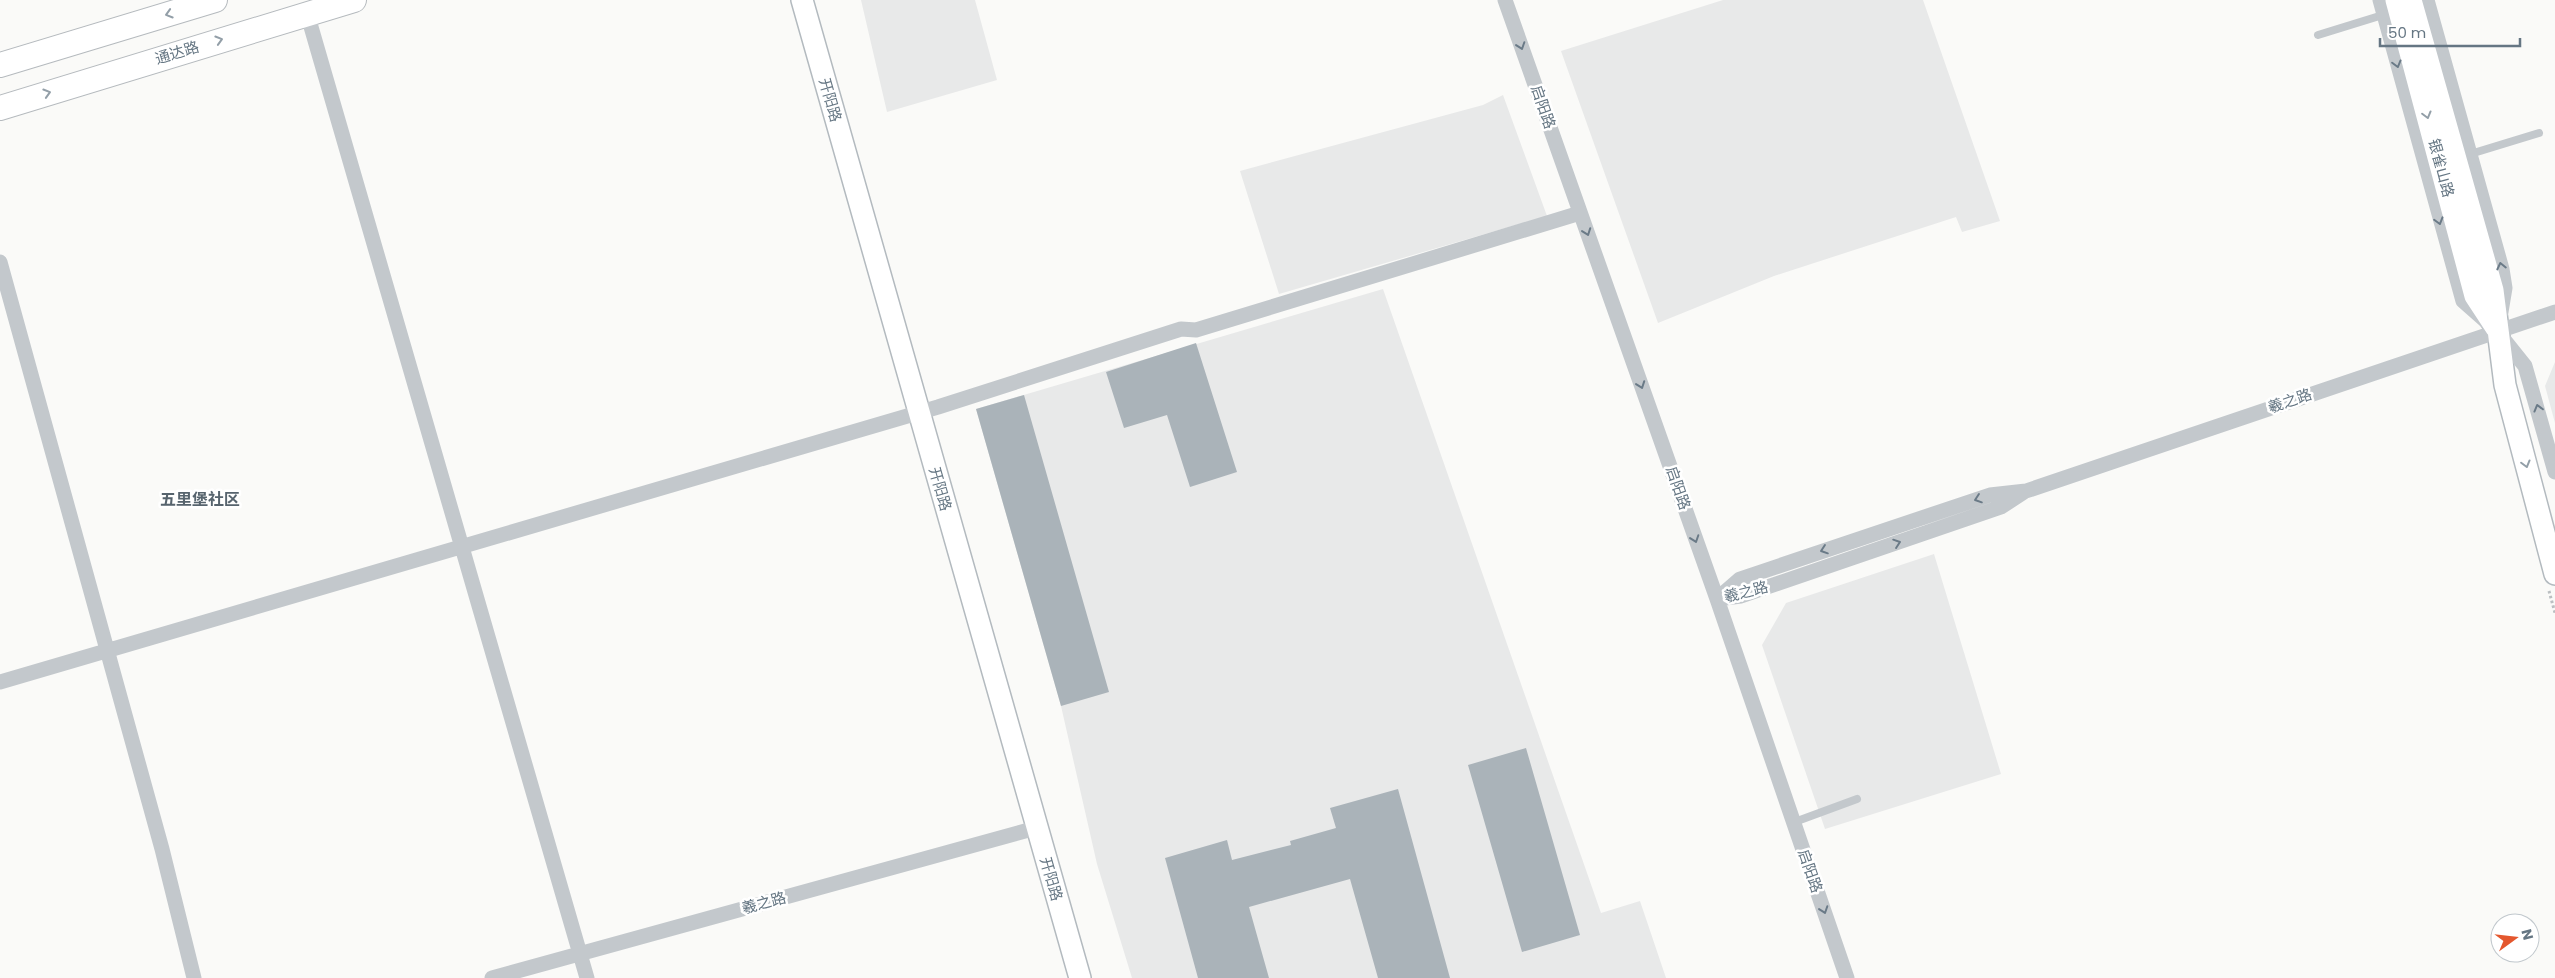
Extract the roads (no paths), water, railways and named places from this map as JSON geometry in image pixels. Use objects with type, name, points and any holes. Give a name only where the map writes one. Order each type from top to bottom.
[{"type":"main road","points":[[0,65],[215,0]]},
{"type":"main road","name":"通达路","points":[[0,108],[306,13],[354,0]]},
{"type":"main road","name":"开阳路","points":[[802,0],[1080,978]]},
{"type":"main road","name":"银雀山路","points":[[2394,5],[2464,156],[2493,290],[2505,385],[2555,574]]},
{"type":"main road","name":"银雀山路","points":[[2394,5],[2475,296],[2497,331],[2515,368],[2555,517]]},
{"type":"street","name":"启阳路","points":[[1505,0],[1717,599],[1847,978]]},
{"type":"street","points":[[2427,0],[2464,156]]},
{"type":"street","points":[[306,13],[587,978]]},
{"type":"street","points":[[0,682],[918,413],[1181,329],[1196,330],[1580,213]]},
{"type":"street","points":[[0,262],[162,849],[194,978]]},
{"type":"street","name":"羲之路","points":[[1717,599],[1741,596],[2001,507],[2026,491],[2555,312]]},
{"type":"street","points":[[2497,331],[2524,366],[2555,472]]},
{"type":"street","name":"羲之路","points":[[492,978],[1036,828]]},
{"type":"lane","points":[[2318,35],[2394,5]]},
{"type":"lane","points":[[2464,156],[2540,133]]},
{"type":"lane","points":[[1717,599],[1731,617],[1800,820],[1798,835]]},
{"type":"lane","points":[[1800,820],[1857,799]]},
{"type":"district","name":"五里堡社区","points":[[200,499]]}]
